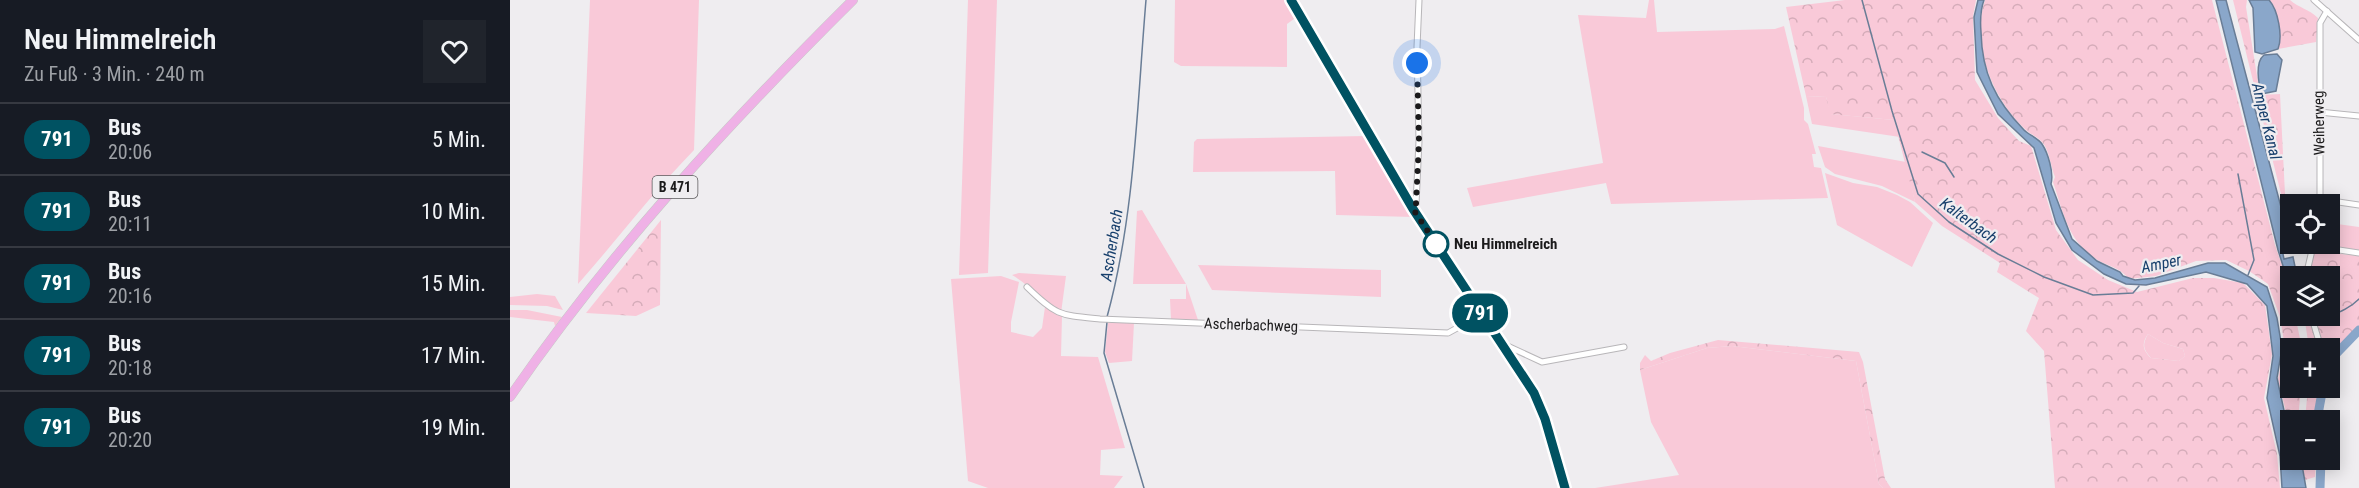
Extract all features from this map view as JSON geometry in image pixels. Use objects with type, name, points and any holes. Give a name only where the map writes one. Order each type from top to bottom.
[{"type":"highway","name":"B 471","points":[[510,396],[634,234],[773,80],[853,0]]},
{"type":"street","points":[[1291,0],[1413,209],[1503,344],[1541,407],[1566,488]]},
{"type":"street","points":[[1413,209],[1416,204],[1419,141],[1417,47],[1419,0]]},
{"type":"street","points":[[2314,0],[2359,40]]},
{"type":"street","name":"Weiherweg","points":[[2327,11],[2320,23],[2320,196],[2322,199],[2359,205]]},
{"type":"street","points":[[2319,112],[2359,116]]},
{"type":"street","points":[[2308,266],[2313,246],[2359,253]]},
{"type":"street","name":"Ascherbachweg","points":[[1027,287],[1049,309],[1062,315],[1108,320],[1448,333],[1482,315]]},
{"type":"street","points":[[1503,344],[1542,362],[1624,347]]},
{"type":"green space","points":[[590,0],[699,0],[694,150],[578,284]]},
{"type":"green space","points":[[968,0],[997,0],[988,273],[959,275]]},
{"type":"green space","points":[[1175,0],[1289,0],[1298,16],[1287,24],[1287,67],[1181,66],[1174,62]]},
{"type":"green space","points":[[1649,0],[1654,0],[1657,32],[1775,29],[1784,26],[1804,108],[1804,120],[1808,124],[1816,154],[1812,154],[1814,167],[1821,168],[1828,198],[1611,204],[1606,183],[1473,207],[1467,188],[1603,163],[1578,15],[1646,18]]},
{"type":"green space","points":[[1845,0],[1976,0],[1973,16],[1975,80],[1998,118],[2019,141],[2031,146],[2056,230],[2078,260],[2108,280],[2137,292],[2193,278],[2214,278],[2243,283],[2265,305],[2272,354],[2264,398],[2277,454],[2280,488],[2055,488],[2044,351],[2026,331],[2039,298],[1997,272],[2000,263],[1942,226],[1915,202],[1894,120],[1830,114],[1826,97],[1806,96],[1786,7]],"holes":[[[2148,334],[2163,343],[2183,349],[2185,356],[2179,361],[2151,358],[2144,347]]]},
{"type":"green space","points":[[1985,0],[2212,0],[2282,266],[2280,266],[2280,317],[2268,284],[2249,271],[2226,260],[2196,261],[2156,276],[2129,279],[2121,271],[2084,250],[2072,233],[2063,213],[2053,182],[2055,177],[2044,145],[2015,119],[1995,88],[1983,53],[1980,35]]},
{"type":"green space","points":[[2233,0],[2247,0],[2246,7],[2260,95],[2280,94],[2285,194],[2281,194]]},
{"type":"green space","points":[[2269,0],[2290,0],[2318,18],[2316,42],[2278,49],[2280,43],[2273,5]]},
{"type":"green space","points":[[1806,96],[1826,97],[1831,114],[1894,120],[1900,137],[1812,124]]},
{"type":"green space","points":[[1366,136],[1414,217],[1336,215],[1335,171],[1193,172],[1194,142],[1197,139]]},
{"type":"green space","points":[[1818,146],[1906,162],[1915,202],[1882,186],[1835,174],[1825,167]]},
{"type":"green space","points":[[1825,173],[1853,183],[1877,187],[1897,195],[1910,202],[1933,223],[1912,267],[1837,225]]},
{"type":"green space","points":[[1142,210],[1186,284],[1133,284],[1137,211]]},
{"type":"green space","points":[[661,220],[660,305],[636,316],[586,313]]},
{"type":"green space","points":[[2340,224],[2359,227],[2359,250],[2340,248]]},
{"type":"green space","points":[[2313,254],[2359,256],[2359,335],[2340,355],[2340,338],[2307,338],[2306,326],[2340,326],[2340,266],[2303,266],[2310,264]]},
{"type":"green space","points":[[1198,265],[1381,270],[1381,297],[1212,290]]},
{"type":"green space","points":[[1019,273],[1066,276],[1061,313],[1012,275]]},
{"type":"green space","points":[[1001,276],[1019,282],[1011,332],[1033,337],[1042,328],[1045,307],[1062,316],[1061,356],[1098,357],[1125,448],[1101,450],[1100,475],[1123,476],[1114,488],[988,488],[968,481],[951,279]]},
{"type":"green space","points":[[1186,284],[1198,320],[1171,319],[1170,299],[1186,299]]},
{"type":"green space","points":[[537,294],[555,296],[563,310],[547,306],[510,305],[510,297]]},
{"type":"green space","points":[[510,310],[527,310],[562,317],[555,326],[554,322],[510,317]]},
{"type":"green space","points":[[1108,323],[1134,323],[1132,361],[1109,363],[1105,352]]},
{"type":"green space","points":[[2281,326],[2297,326],[2300,338],[2283,338]]},
{"type":"green space","points":[[2148,334],[2163,343],[2183,349],[2185,356],[2179,361],[2151,358],[2144,347]]},
{"type":"green space","points":[[1718,340],[1859,352],[1863,362],[1885,479],[1891,488],[1883,488],[1879,484],[1856,361],[1732,346],[1707,348],[1640,370],[1640,363],[1645,355],[1651,361],[1670,353]]},
{"type":"green space","points":[[1732,346],[1856,361],[1879,484],[1883,488],[1595,488],[1679,475],[1651,422],[1640,370],[1707,348]]},
{"type":"green space","points":[[2283,398],[2300,398],[2299,410],[2285,410]]},
{"type":"green space","points":[[2307,398],[2325,398],[2322,410],[2306,410]]},
{"type":"green space","points":[[2303,470],[2315,470],[2315,477],[2305,480]]},
{"type":"water","points":[[1978,0],[1984,0],[1980,23],[1987,73],[2005,108],[2044,148],[2051,169],[2051,184],[2072,239],[2097,261],[2135,280],[2155,278],[2208,263],[2225,263],[2267,287],[2277,318],[2280,338],[2277,378],[2284,410],[2280,410],[2280,456],[2267,398],[2273,356],[2267,306],[2247,284],[2206,272],[2146,285],[2126,284],[2104,274],[2072,250],[2056,223],[2034,148],[1998,114],[1977,72],[1974,17]]},
{"type":"water","points":[[2216,0],[2226,0],[2280,202],[2280,254],[2283,254],[2284,259],[2293,257],[2295,266],[2283,266],[2278,250]]},
{"type":"water","points":[[2249,0],[2269,0],[2272,4],[2280,30],[2278,49],[2262,54],[2255,52],[2253,8]]},
{"type":"water","points":[[2277,54],[2282,60],[2276,91],[2262,94],[2259,62],[2264,55]]},
{"type":"water","points":[[2281,470],[2303,470],[2306,488],[2282,488]]},
{"type":"waterway","name":"Ascherbach","points":[[1107,317],[1124,239],[1134,160],[1146,0]]},
{"type":"waterway","name":"Kalterbach","points":[[1862,0],[1892,111],[1918,194],[1949,222],[1998,254],[2044,277],[2093,295],[2133,293],[2139,286]]},
{"type":"waterway","points":[[1922,152],[1945,163],[1954,177]]},
{"type":"waterway","points":[[2238,174],[2254,260],[2248,275]]},
{"type":"waterway","points":[[2340,312],[2359,299]]},
{"type":"waterway","name":"Ascherbach","points":[[1107,322],[1104,353],[1144,488]]},
{"type":"waterway","points":[[2340,350],[2359,330]]},
{"type":"waterway","points":[[2319,410],[2321,398]]},
{"type":"waterway","points":[[2320,488],[2321,470]]},
{"type":"bus line","name":"791","points":[[1291,0],[1413,209],[1534,393],[1545,419],[1565,488]]},
{"type":"place","name":"Neu Himmelreich","points":[[1436,244]]},
{"type":"route","points":[[1417,63],[1419,141],[1416,204],[1413,209],[1436,244]]},
{"type":"water label","name":"Amper Kanal","points":[[2267,121]]},
{"type":"water label","name":"Amper","points":[[2161,263]]}]
